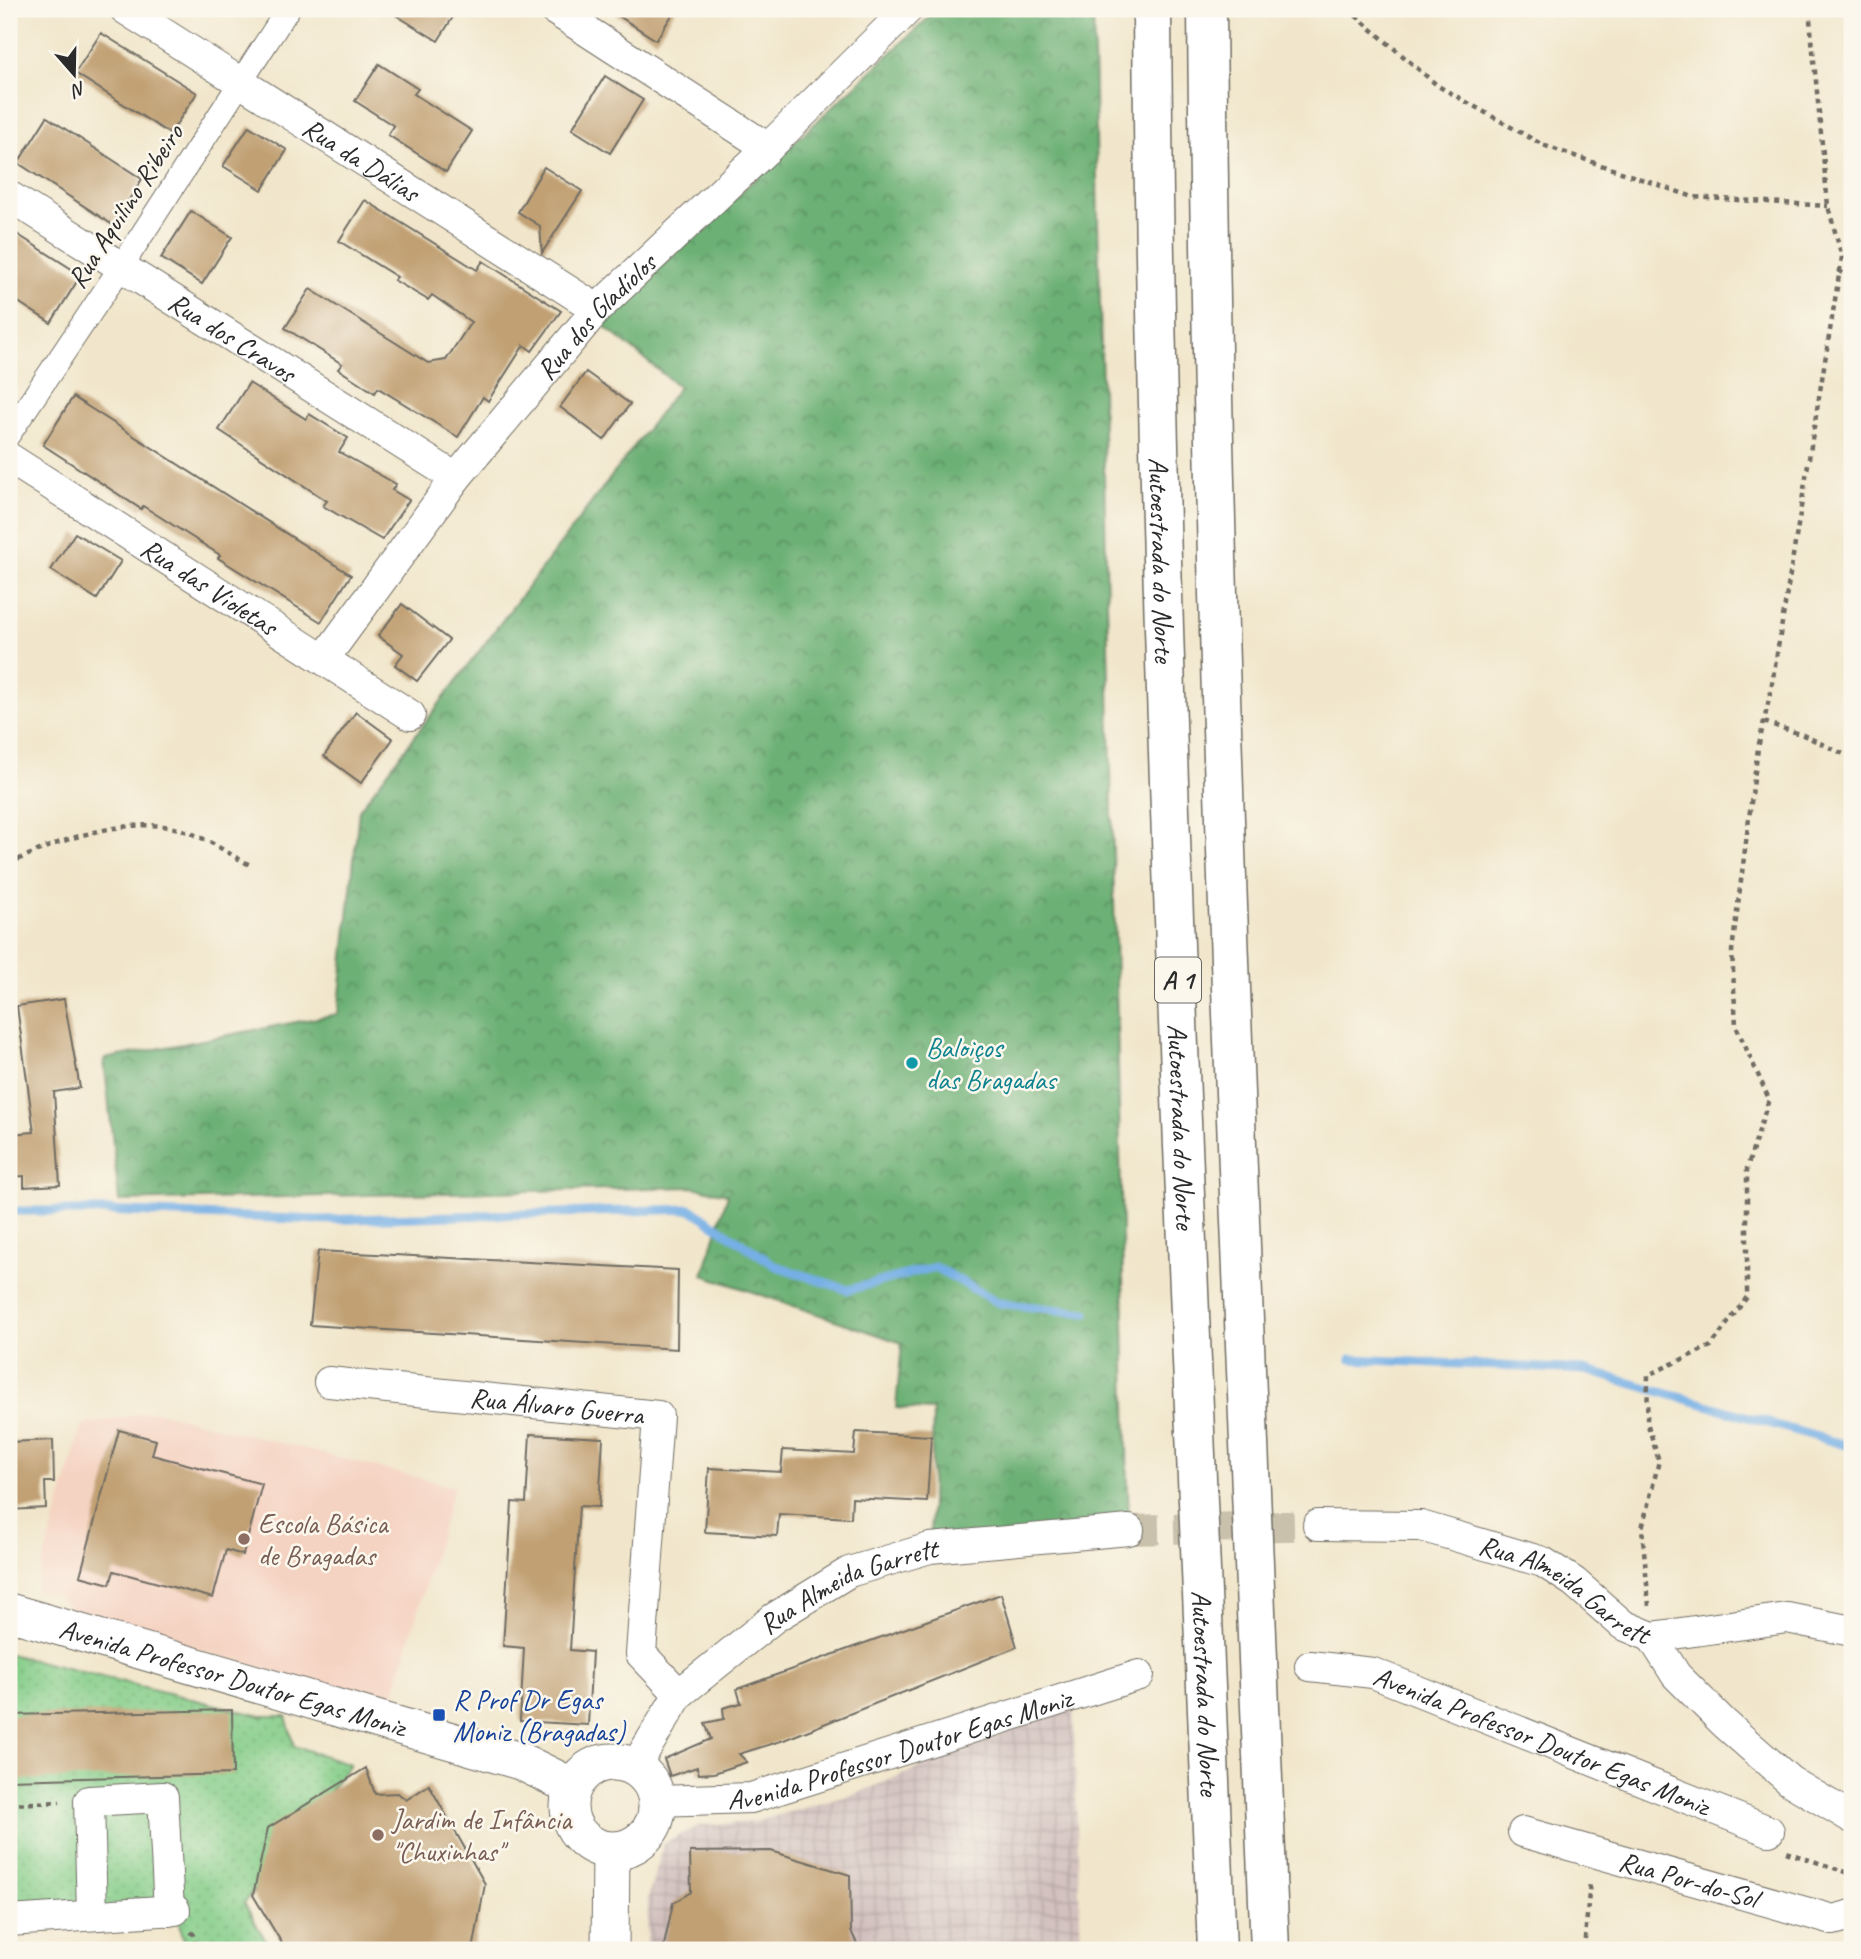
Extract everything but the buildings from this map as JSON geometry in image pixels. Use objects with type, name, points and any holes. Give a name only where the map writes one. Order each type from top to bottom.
[{"type":"highway","name":"Autoestrada do Norte","points":[[1152,9],[1154,312],[1164,611],[1217,1950]]},
{"type":"highway","name":"Autoestrada do Norte","points":[[1207,9],[1217,624],[1270,1950]]},
{"type":"street","name":"Rua da Dálias","points":[[125,9],[597,309]]},
{"type":"street","name":"Rua Aquilino Ribeiro","points":[[9,434],[242,83],[288,9]]},
{"type":"street","points":[[553,9],[768,148]]},
{"type":"street","name":"Rua dos Gladíolos","points":[[324,660],[456,478],[597,309],[768,148],[908,9]]},
{"type":"street","name":"Rua dos Cravos","points":[[9,196],[456,478]]},
{"type":"street","name":"Rua das Violetas","points":[[9,458],[410,715]]},
{"type":"street","name":"Rua Álvaro Guerra","points":[[329,1382],[658,1416],[641,1654],[679,1694]]},
{"type":"street","name":"Rua Almeida Garrett","points":[[1318,1525],[1421,1526],[1543,1562],[1574,1582],[1623,1625],[1652,1637],[1787,1618],[1852,1631]]},
{"type":"street","name":"Rua Almeida Garrett","points":[[635,1767],[679,1694],[774,1618],[849,1572],[930,1548],[1129,1530]]},
{"type":"street","name":"Avenida Professor Doutor Egas Moniz","points":[[9,1612],[520,1761],[573,1787]]},
{"type":"street","points":[[1652,1637],[1676,1675],[1724,1723],[1790,1782],[1852,1818]]},
{"type":"street","name":"Avenida Professor Doutor Egas Moniz","points":[[1310,1666],[1373,1673],[1769,1831]]},
{"type":"street","name":"Avenida Professor Doutor Egas Moniz","points":[[657,1801],[751,1798],[1139,1675]]},
{"type":"street","points":[[621,1762],[635,1767],[649,1782],[657,1801],[657,1814],[645,1837],[624,1849],[611,1851],[584,1840],[575,1829],[569,1801],[573,1787],[581,1775],[593,1766],[621,1762]]},
{"type":"street","points":[[9,1921],[172,1911],[163,1797],[89,1801],[92,1915]]},
{"type":"street","name":"Rua Por-do-Sol","points":[[1523,1832],[1833,1920],[1852,1915]]},
{"type":"street","points":[[610,1950],[611,1851]]},
{"type":"path","points":[[1348,9],[1438,86],[1544,145],[1693,197],[1828,206]]},
{"type":"path","points":[[1652,1637],[1642,1528],[1659,1461],[1647,1422],[1648,1376],[1711,1346],[1747,1297],[1747,1168],[1769,1099],[1736,1026],[1732,951],[1764,722],[1842,257],[1828,206],[1809,9]]},
{"type":"path","points":[[1839,270],[1852,282]]},
{"type":"path","points":[[1764,722],[1852,758]]},
{"type":"path","points":[[9,864],[36,850],[91,833],[147,826],[182,830],[250,864]]},
{"type":"path","points":[[9,1804],[89,1801]]},
{"type":"path","points":[[1769,1831],[1773,1848],[1852,1874]]},
{"type":"path","points":[[1584,1950],[1590,1881],[1598,1853]]},
{"type":"shaded area","name":"Escola Básica de Bragadas","points":[[155,1411],[454,1487],[390,1706],[76,1613],[57,1596],[35,1591],[82,1425]]},
{"type":"shaded area","points":[[1073,1704],[1081,1950],[647,1950],[648,1898],[664,1843],[701,1825],[754,1822],[858,1793]]},
{"type":"green space","points":[[938,9],[1093,9],[1129,1530],[930,1548],[933,1410],[896,1408],[902,1343],[703,1275],[728,1194],[692,1187],[119,1201],[104,1059],[338,1014],[359,810],[679,387],[600,323]]},
{"type":"green space","points":[[9,1654],[261,1716],[286,1716],[294,1746],[350,1764],[244,1903],[271,1950],[187,1950],[175,1910],[9,1919]]},
{"type":"waterway","points":[[9,1211],[106,1211],[319,1220],[691,1209],[776,1266],[848,1290],[935,1267],[999,1303],[1086,1313]]},
{"type":"waterway","points":[[1351,1359],[1585,1370],[1852,1447]]},
{"type":"tunnel","points":[[1129,1530],[1318,1525]]},
{"type":"place","name":"Baloiços das Bragadas","points":[[912,1063]]},
{"type":"place","name":"Escola Básica de Bragadas","points":[[244,1539]]},
{"type":"place","name":"R Prof Dr Egas Moniz (Bragadas)","points":[[439,1715]]},
{"type":"place","name":"Jardim de Infância \"Chuxinhas\"","points":[[378,1835]]}]
